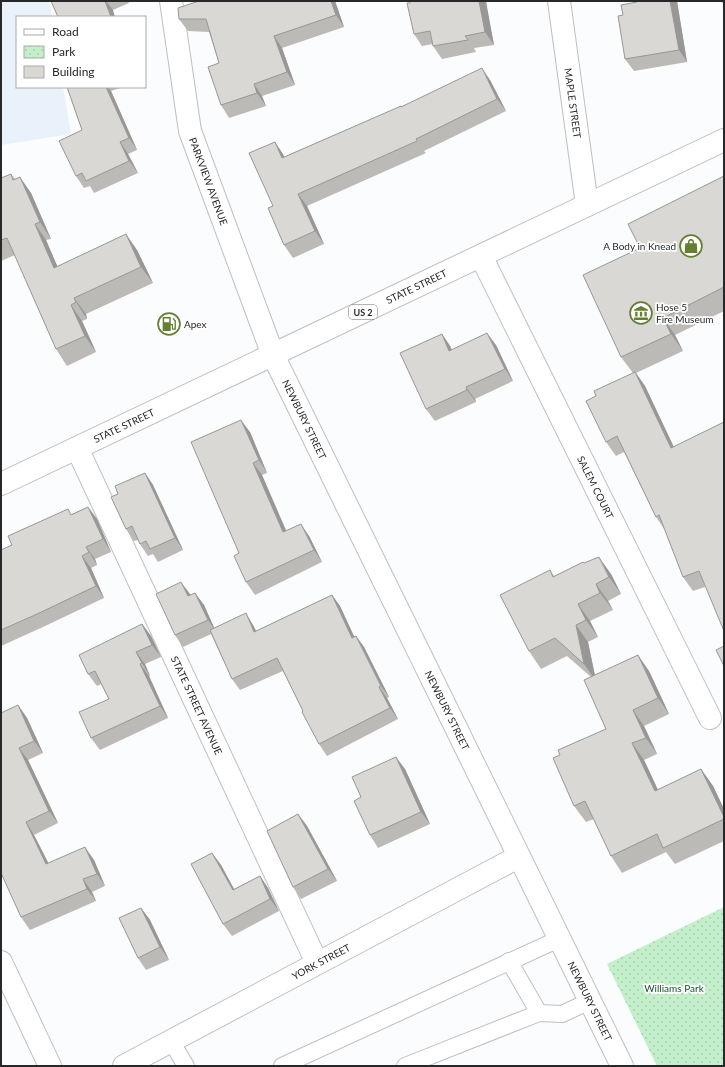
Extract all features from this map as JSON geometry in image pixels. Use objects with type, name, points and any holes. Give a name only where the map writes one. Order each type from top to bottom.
[{"type":"street","name":"PARKVIEW AVENUE","points":[[171,1],[190,131],[273,355]]},
{"type":"street","name":"MAPLE STREET","points":[[559,1],[587,205]]},
{"type":"street","name":"STATE STREET","points":[[1,484],[724,140]]},
{"type":"street","name":"SALEM COURT","points":[[481,256],[710,718]]},
{"type":"street","name":"NEWBURY STREET","points":[[273,355],[622,1066]]},
{"type":"street","name":"STATE STREET AVENUE","points":[[77,448],[317,963]]},
{"type":"street","name":"YORK STREET","points":[[124,1066],[518,856]]},
{"type":"street","points":[[1,962],[50,1066]]},
{"type":"lane","points":[[282,1066],[559,939]]},
{"type":"lane","points":[[509,962],[539,1013]]},
{"type":"lane","points":[[405,1066],[539,1013],[562,1014],[590,1001]]},
{"type":"lane","points":[[171,1041],[186,1066]]},
{"type":"shaded area","points":[[1,1],[49,1],[52,16],[16,16],[16,88],[63,88],[71,134],[1,145]]},
{"type":"green space","name":"Williams Park","points":[[724,907],[724,1066],[657,1066],[607,964]]},
{"type":"building","points":[[51,1],[105,1],[111,16],[58,16]]},
{"type":"building","points":[[199,1],[331,1],[336,15],[274,36],[287,72],[254,84],[257,93],[221,105],[208,67],[219,63],[206,19],[179,19],[178,8]]},
{"type":"building","points":[[410,1],[479,1],[485,32],[465,36],[468,40],[433,46],[430,31],[414,34],[407,3],[410,3]]},
{"type":"building","points":[[637,1],[670,1],[679,50],[625,59],[618,16],[623,15],[621,5]]},
{"type":"building","points":[[482,68],[497,99],[416,139],[417,141],[298,194],[315,231],[284,245],[268,208],[273,206],[249,153],[275,142],[282,158],[401,107]]},
{"type":"building","points":[[67,88],[106,88],[129,138],[120,142],[129,161],[86,181],[82,173],[76,176],[59,141],[82,130]]},
{"type":"building","points":[[11,174],[13,180],[20,177],[40,222],[35,224],[54,268],[126,234],[141,267],[74,298],[76,302],[71,305],[85,336],[56,349],[7,238],[1,240],[1,178]]},
{"type":"building","points":[[724,176],[724,287],[663,318],[671,334],[621,357],[583,275],[640,248],[628,224]]},
{"type":"building","points":[[487,333],[505,369],[466,387],[467,390],[426,409],[400,353],[442,334],[449,351]]},
{"type":"building","points":[[635,372],[671,448],[724,422],[724,631],[699,571],[683,577],[659,515],[656,517],[617,436],[606,442],[586,401],[596,396],[594,391]]},
{"type":"building","points":[[241,420],[259,460],[253,463],[283,532],[301,524],[314,550],[246,582],[234,556],[239,553],[191,442]]},
{"type":"building","points":[[145,473],[175,538],[150,549],[146,541],[140,544],[132,526],[126,529],[111,497],[118,494],[115,486]]},
{"type":"building","points":[[88,507],[103,539],[86,547],[89,552],[82,556],[96,586],[1,630],[1,550],[12,545],[8,536],[68,509],[71,515]]},
{"type":"building","points":[[599,557],[609,577],[596,584],[600,593],[578,604],[586,620],[576,625],[584,664],[555,638],[529,651],[500,595],[550,570],[553,577],[583,562],[584,563]]},
{"type":"building","points":[[181,582],[188,596],[195,593],[208,620],[175,635],[156,594]]},
{"type":"building","points":[[332,595],[352,638],[356,636],[381,686],[379,687],[390,708],[319,744],[302,712],[303,711],[277,658],[232,679],[210,630],[246,613],[254,632]]},
{"type":"building","points":[[142,624],[152,645],[136,652],[142,663],[140,664],[160,706],[91,738],[79,712],[109,699],[95,671],[88,674],[79,655]]},
{"type":"building","points":[[724,646],[724,666],[716,650]]},
{"type":"building","points":[[638,655],[658,698],[633,710],[646,738],[632,743],[655,791],[701,769],[724,819],[663,848],[657,834],[611,856],[585,801],[574,806],[553,758],[560,755],[558,750],[606,729],[584,680]]},
{"type":"building","points":[[18,705],[34,741],[19,748],[49,811],[26,822],[46,864],[85,847],[97,874],[83,879],[87,889],[21,917],[1,873],[1,713]]},
{"type":"building","points":[[396,757],[421,812],[370,835],[354,801],[361,797],[352,777]]},
{"type":"building","points":[[298,814],[328,869],[293,887],[267,831]]},
{"type":"building","points":[[212,853],[233,890],[260,876],[270,899],[223,924],[191,864]]},
{"type":"building","points":[[141,908],[160,947],[138,958],[119,918]]},
{"type":"place","name":"A Body in Knead","points":[[691,246]]},
{"type":"place","name":"Hose 5 Fire Museum","points":[[641,313]]},
{"type":"place","name":"Apex","points":[[169,324]]}]
